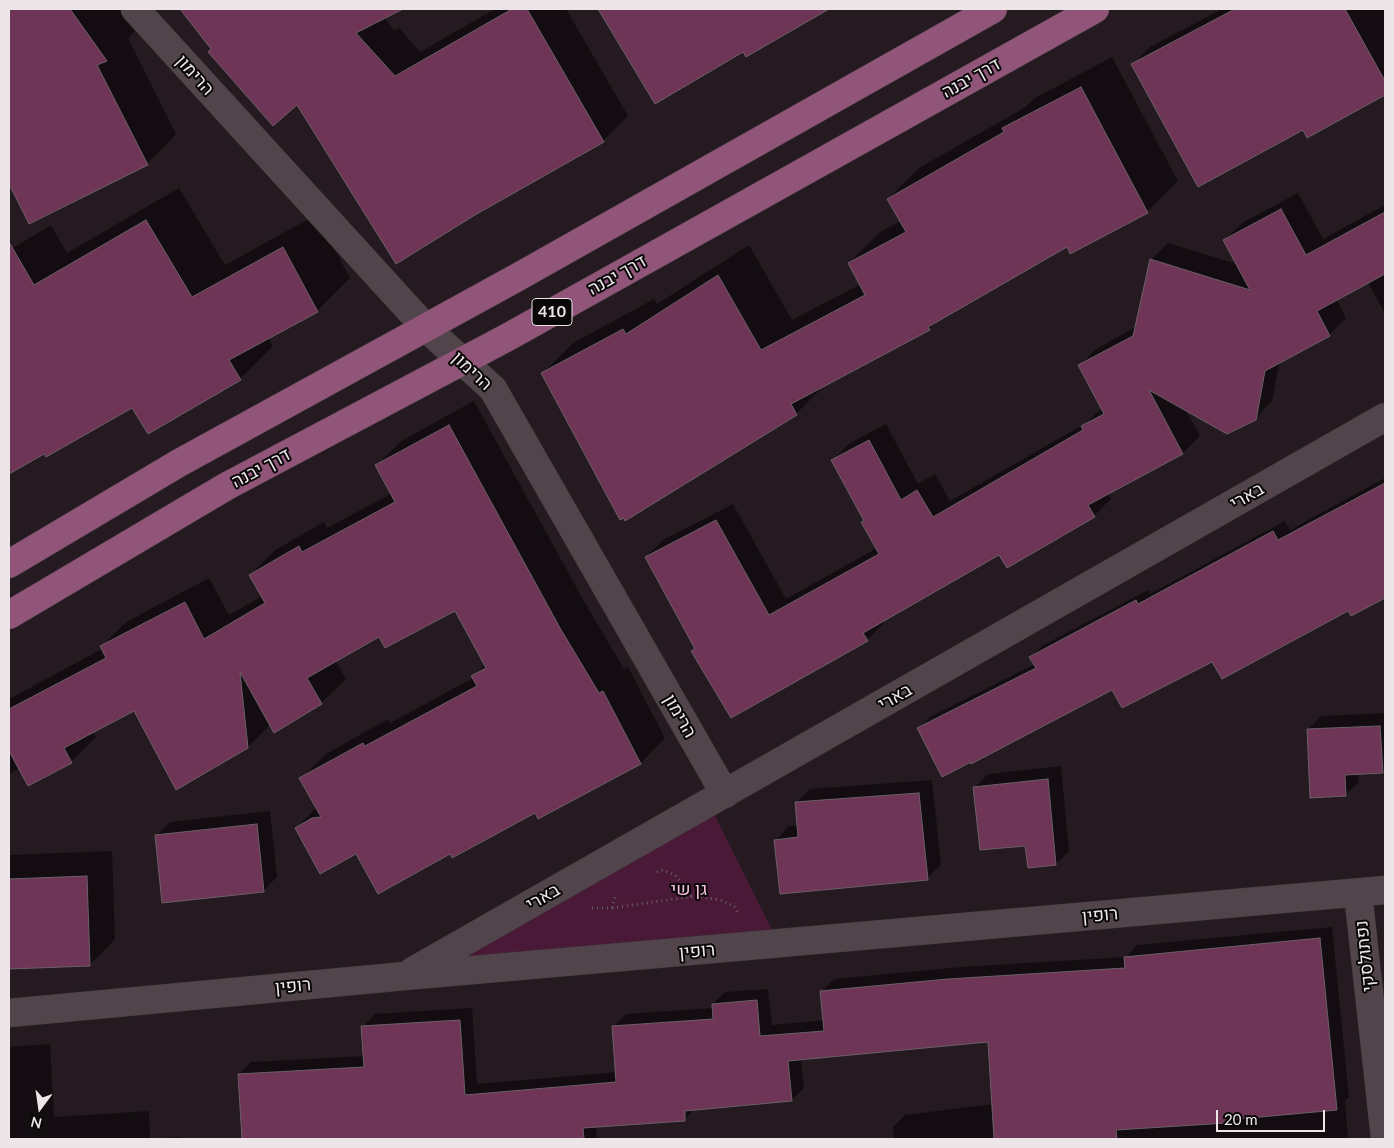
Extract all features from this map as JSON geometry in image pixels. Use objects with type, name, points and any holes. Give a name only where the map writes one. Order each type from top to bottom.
[{"type":"main road","name":"410","points":[[9,564],[104,506],[425,326],[518,277],[993,9]]},
{"type":"main road","name":"דרך יבנה","points":[[9,615],[227,486],[460,360],[508,337],[1095,9]]},
{"type":"street","name":"הרימון","points":[[135,9],[425,326],[493,389],[725,794]]},
{"type":"street","name":"בארי","points":[[405,976],[1385,417]]},
{"type":"street","name":"רופין","points":[[9,1014],[405,976],[1385,890]]},
{"type":"street","name":"נפתולסקי","points":[[1358,893],[1385,1138]]},
{"type":"path","points":[[656,872],[663,870],[675,874],[692,897]]},
{"type":"path","points":[[612,908],[617,888]]},
{"type":"path","points":[[556,889],[583,907],[612,908],[692,897],[720,900],[734,906],[745,922],[755,946]]},
{"type":"green space","name":"גן שי","points":[[712,810],[776,938],[443,964]]},
{"type":"building","points":[[9,9],[70,9],[107,61],[97,65],[148,165],[29,224],[9,184]]},
{"type":"building","points":[[180,9],[403,9],[356,33],[395,76],[512,9],[527,9],[604,142],[475,215],[396,264],[297,105],[273,126],[208,52],[211,49]]},
{"type":"building","points":[[598,9],[829,9],[746,57],[743,52],[655,104]]},
{"type":"building","points":[[1235,9],[1345,9],[1385,81],[1385,95],[1307,138],[1303,130],[1198,187],[1131,64]]},
{"type":"building","points":[[1081,87],[1148,213],[1070,254],[1067,247],[928,327],[930,330],[791,404],[797,415],[625,521],[624,518],[620,520],[541,373],[623,329],[626,334],[718,275],[761,350],[865,295],[848,263],[906,232],[887,199],[1004,132],[1002,128]]},
{"type":"building","points":[[1281,209],[1306,255],[1385,212],[1385,274],[1317,311],[1330,336],[1265,371],[1256,420],[1227,434],[1149,390],[1183,454],[1088,505],[1095,517],[1007,568],[999,555],[863,633],[868,641],[731,718],[691,651],[695,649],[645,557],[716,520],[769,615],[879,554],[861,522],[864,521],[831,460],[869,440],[901,500],[917,490],[933,517],[1083,430],[1081,426],[1104,414],[1078,365],[1133,336],[1150,259],[1250,290],[1223,240]]},
{"type":"building","points":[[146,220],[192,297],[283,247],[318,312],[229,360],[241,380],[148,434],[132,408],[46,457],[44,454],[9,474],[9,242],[34,285]]},
{"type":"building","points":[[449,425],[560,628],[599,693],[603,691],[641,764],[538,819],[535,813],[452,858],[450,854],[378,894],[356,854],[320,874],[295,828],[312,818],[321,817],[299,778],[363,743],[365,746],[477,686],[471,676],[486,668],[455,611],[385,648],[379,637],[307,678],[322,704],[274,733],[240,672],[248,748],[176,790],[134,711],[64,748],[72,763],[28,786],[9,751],[9,709],[106,658],[100,646],[185,602],[204,639],[265,603],[249,575],[299,546],[302,552],[395,502],[375,465]]},
{"type":"building","points":[[1385,483],[1385,598],[1351,616],[1348,611],[1222,679],[1212,662],[1122,708],[1112,690],[971,764],[971,762],[942,777],[917,728],[1036,668],[1029,657],[1136,600],[1138,604],[1273,531],[1278,540]]},
{"type":"building","points":[[1380,726],[1383,773],[1345,775],[1346,796],[1310,798],[1307,729]]},
{"type":"building","points":[[1048,779],[1056,865],[1028,868],[1025,846],[980,850],[973,787]]},
{"type":"building","points":[[919,793],[928,880],[780,894],[774,840],[798,837],[795,802]]},
{"type":"building","points":[[257,824],[264,892],[162,903],[155,835]]},
{"type":"building","points":[[87,876],[90,966],[9,969],[9,879]]},
{"type":"building","points":[[1320,938],[1337,1110],[1227,1120],[1227,1123],[1116,1130],[1117,1139],[994,1139],[988,1042],[788,1061],[792,1101],[685,1111],[685,1121],[583,1128],[584,1139],[242,1139],[238,1074],[364,1067],[361,1026],[460,1020],[465,1095],[616,1082],[612,1026],[713,1019],[712,1004],[757,1000],[760,1036],[824,1031],[820,991],[948,979],[1125,968],[1124,957]]}]
